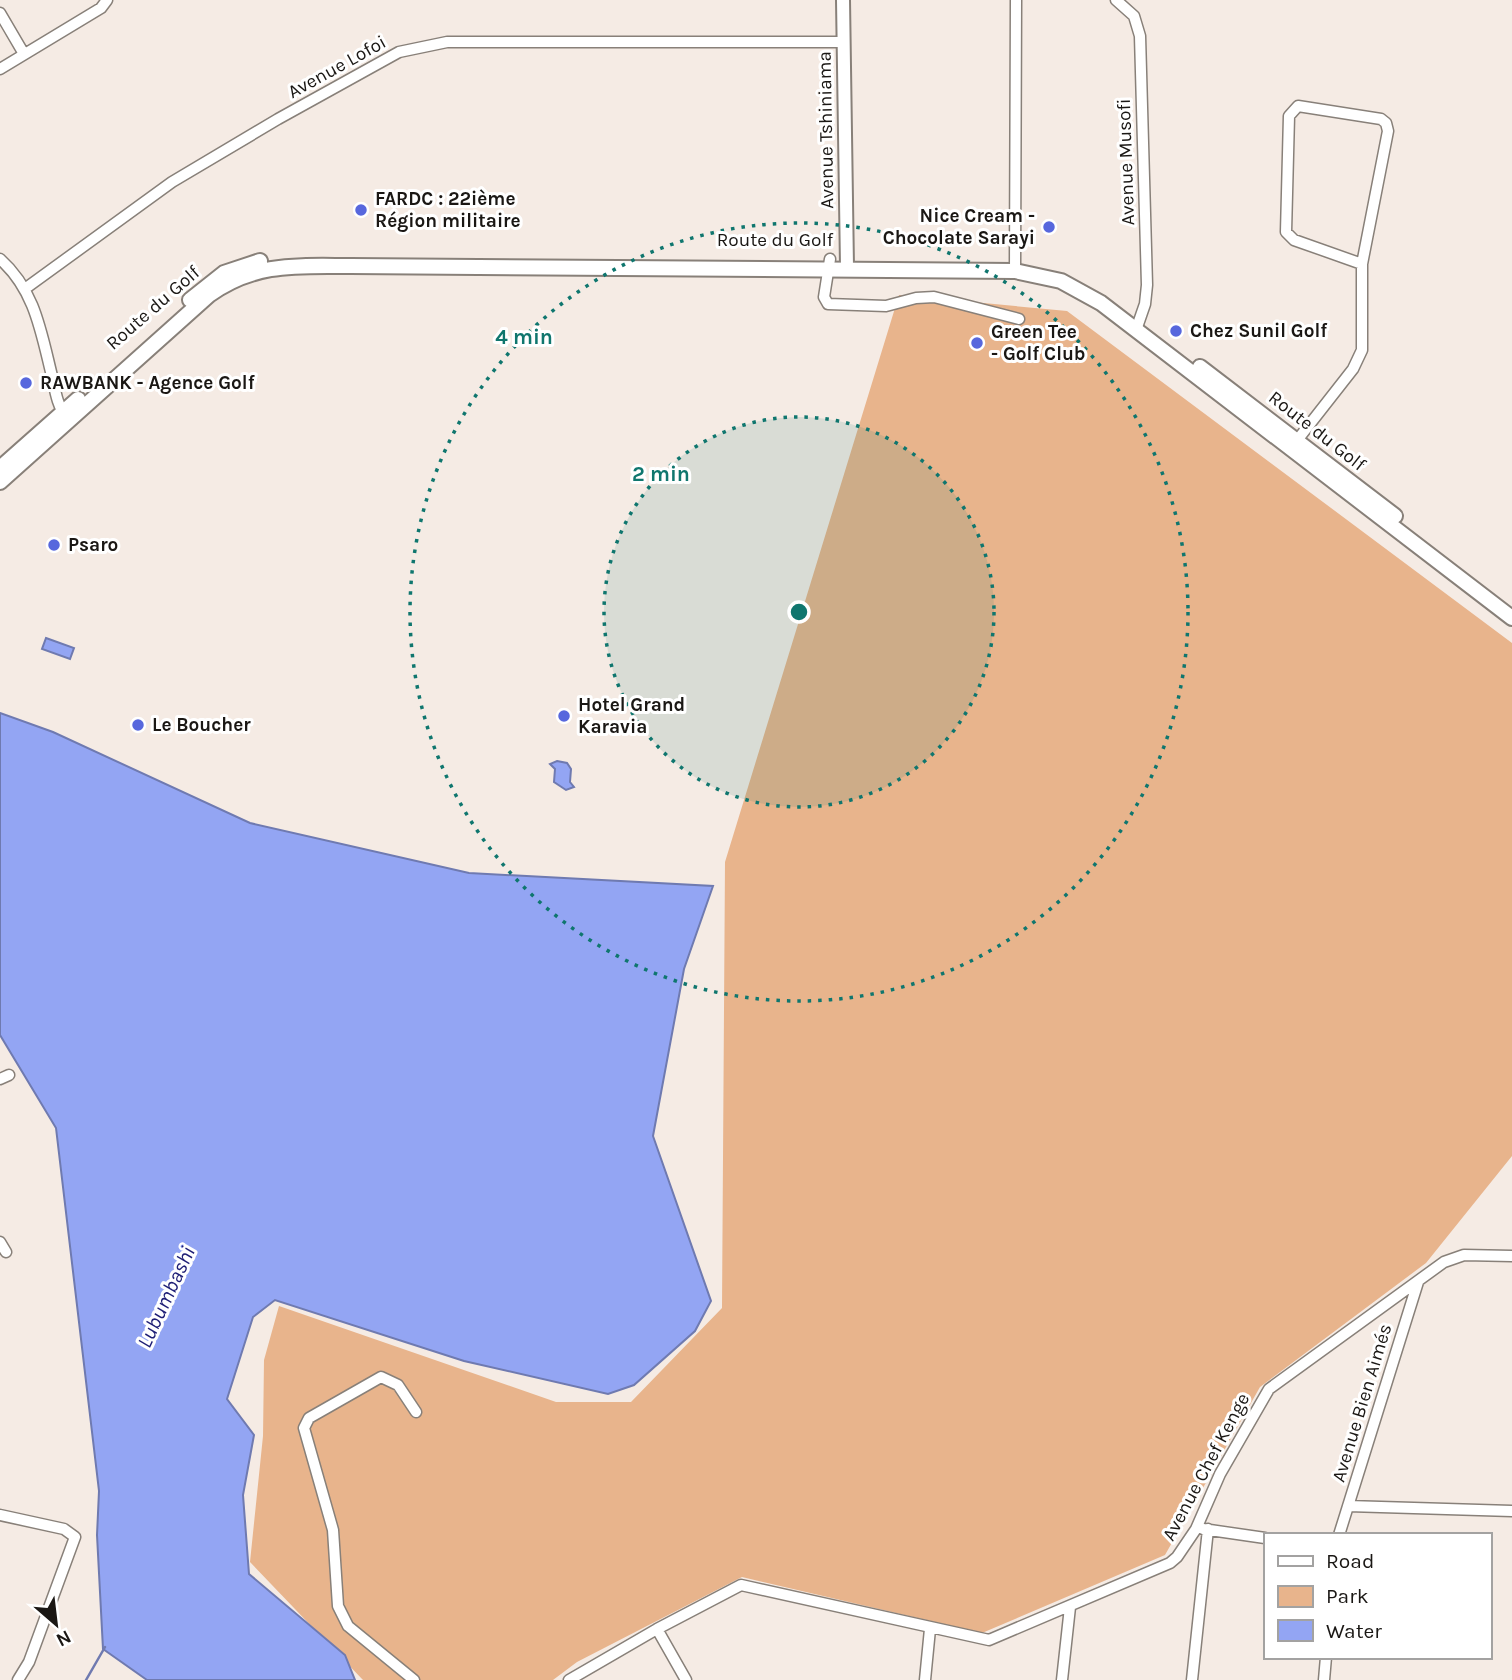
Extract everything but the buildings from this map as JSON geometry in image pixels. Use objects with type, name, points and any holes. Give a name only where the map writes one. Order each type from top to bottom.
[{"type":"main road","name":"Route du Golf","points":[[0,468],[29,450],[208,284],[232,269],[254,262],[297,257],[847,263],[1054,269],[1083,281],[1138,326],[1512,608]]},
{"type":"main road","points":[[1294,444],[1512,618]]},
{"type":"main road","points":[[0,482],[29,450]]},
{"type":"street","points":[[0,69],[101,8],[107,0]]},
{"type":"street","name":"Avenue Tshiniama","points":[[843,0],[847,263]]},
{"type":"street","points":[[1015,266],[1016,0]]},
{"type":"street","name":"Avenue Musofi","points":[[1116,0],[1134,16],[1140,36],[1147,285],[1138,326]]},
{"type":"street","points":[[0,13],[24,54]]},
{"type":"street","name":"Avenue Lofoi","points":[[26,288],[172,183],[375,63],[409,49],[447,42],[844,42]]},
{"type":"street","points":[[1294,444],[1359,358],[1362,350],[1362,264],[1388,131],[1386,123],[1381,120],[1301,105],[1289,116],[1286,232],[1294,240],[1362,264]]},
{"type":"street","points":[[1,262],[26,288],[66,416]]},
{"type":"street","points":[[830,263],[824,297],[828,304],[893,306],[916,298],[934,297],[1019,319]]},
{"type":"street","points":[[0,1242],[6,1252]]},
{"type":"street","name":"Avenue Chef Kenge","points":[[930,1629],[989,1640],[1170,1563],[1196,1529],[1220,1474],[1269,1389],[1454,1257],[1512,1256]]},
{"type":"street","name":"Avenue Bien Aimés","points":[[1340,1533],[1418,1281]]},
{"type":"street","points":[[414,1680],[348,1626],[342,1618],[338,1606],[333,1530],[304,1428],[309,1418],[381,1377],[398,1385],[416,1412]]},
{"type":"street","points":[[1348,1506],[1512,1511]]},
{"type":"street","points":[[0,1515],[64,1529],[75,1537],[29,1662],[18,1680]]},
{"type":"street","points":[[1196,1529],[1264,1538]]},
{"type":"street","points":[[1192,1680],[1208,1529]]},
{"type":"street","points":[[569,1680],[657,1629],[746,1584],[930,1629],[925,1680]]},
{"type":"street","points":[[1062,1680],[1070,1607]]},
{"type":"street","points":[[657,1629],[685,1680]]},
{"type":"street","points":[[1324,1680],[1326,1659]]},
{"type":"green space","points":[[899,295],[1067,311],[1512,643],[1512,1156],[1426,1263],[1260,1387],[1165,1555],[982,1633],[742,1577],[577,1662],[553,1680],[363,1680],[250,1562],[263,1436],[264,1360],[279,1306],[556,1402],[631,1402],[722,1308],[725,862]]},
{"type":"water","points":[[46,638],[74,648],[70,659],[42,649]]},
{"type":"water","name":"Lubumbashi","points":[[0,713],[53,732],[250,823],[469,873],[713,886],[684,969],[653,1136],[711,1301],[695,1331],[634,1385],[608,1394],[464,1361],[275,1300],[253,1317],[227,1399],[254,1435],[243,1495],[249,1574],[345,1655],[355,1680],[147,1680],[103,1649],[97,1535],[99,1491],[56,1128],[0,1035]]},
{"type":"water","points":[[557,761],[567,763],[571,769],[570,782],[574,787],[566,790],[554,782],[555,769],[550,764]]},
{"type":"waterway","points":[[86,1680],[105,1647]]},
{"type":"place","name":"FARDC : 22ième Région militaire","points":[[361,210]]},
{"type":"place","name":"Nice Cream - Chocolate Sarayi","points":[[1049,227]]},
{"type":"place","name":"Chez Sunil Golf","points":[[1176,331]]},
{"type":"place","name":"Green Tee - Golf Club","points":[[977,343]]},
{"type":"place","name":"RAWBANK - Agence Golf","points":[[26,383]]},
{"type":"place","name":"Psaro","points":[[54,545]]},
{"type":"place","name":"Hotel Grand Karavia","points":[[564,716]]},
{"type":"place","name":"Le Boucher","points":[[138,725]]}]
